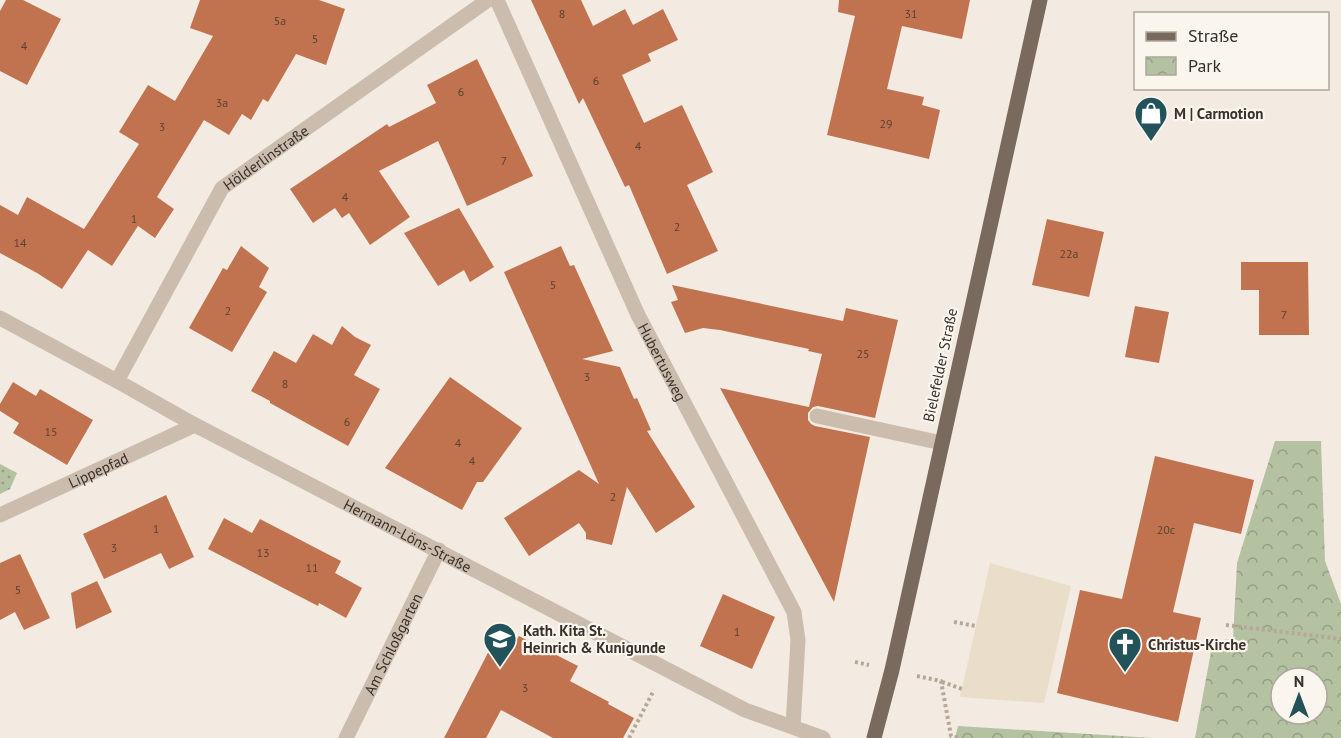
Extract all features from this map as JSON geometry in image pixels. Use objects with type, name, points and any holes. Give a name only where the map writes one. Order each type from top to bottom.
[{"type":"main road","name":"Bielefelder Straße","points":[[874,738],[892,670],[1040,0]]},
{"type":"street","name":"Hölderlinstraße","points":[[117,381],[222,188],[488,0]]},
{"type":"street","name":"Hubertusweg","points":[[498,0],[638,315],[794,612],[798,640],[793,727]]},
{"type":"street","name":"Hermann-Löns-Straße","points":[[0,318],[195,425],[745,710],[823,738]]},
{"type":"street","points":[[817,416],[942,443]]},
{"type":"street","name":"Lippepfad","points":[[0,515],[195,425]]},
{"type":"street","name":"Am Schloßgarten","points":[[346,738],[439,550]]},
{"type":"path","points":[[954,622],[976,626]]},
{"type":"path","points":[[1226,624],[1341,639]]},
{"type":"path","points":[[855,662],[941,681],[962,689]]},
{"type":"path","points":[[629,738],[665,668]]},
{"type":"path","points":[[941,681],[951,736],[959,738]]},
{"type":"green space","points":[[1275,441],[1321,441],[1325,561],[1341,604],[1341,738],[1195,738],[1213,641],[1233,639],[1237,563]]},
{"type":"green space","points":[[0,464],[17,473],[10,489],[0,494]]},
{"type":"green space","points":[[958,726],[1153,738],[955,738]]},
{"type":"shaded area","points":[[990,563],[1071,586],[1044,703],[960,697]]},
{"type":"building","points":[[6,0],[23,0],[61,19],[27,85],[0,71],[0,11]]},
{"type":"building","points":[[200,0],[319,0],[345,9],[326,65],[296,54],[268,102],[263,99],[251,120],[242,114],[229,135],[204,120],[157,197],[174,209],[155,238],[138,226],[112,266],[88,250],[62,289],[0,253],[0,205],[18,215],[27,197],[84,229],[139,144],[119,132],[148,85],[175,101],[213,36],[190,28]]},
{"type":"building","points":[[531,0],[581,0],[593,26],[625,9],[633,25],[663,9],[678,40],[648,54],[651,61],[622,75],[644,123],[682,105],[713,172],[687,185],[718,251],[667,274],[629,185],[625,187],[583,98],[579,104]]},
{"type":"building","points":[[839,0],[970,0],[962,39],[902,26],[887,89],[924,97],[922,105],[940,110],[929,159],[827,135],[855,16],[838,12]]},
{"type":"building","points":[[477,59],[533,176],[467,206],[438,141],[379,171],[410,217],[370,245],[349,213],[342,218],[335,208],[313,223],[290,189],[387,124],[389,127],[436,103],[427,85]]},
{"type":"building","points":[[459,208],[494,267],[470,282],[464,270],[438,286],[404,233]]},
{"type":"building","points":[[1047,219],[1104,232],[1089,297],[1032,285]]},
{"type":"building","points":[[241,246],[269,268],[259,287],[267,292],[232,352],[189,328],[223,268],[227,270]]},
{"type":"building","points":[[561,246],[570,266],[574,265],[613,351],[582,359],[620,367],[651,430],[647,431],[695,507],[656,533],[627,487],[612,545],[586,539],[586,533],[579,523],[529,556],[504,518],[579,470],[599,484],[504,272]]},
{"type":"building","points":[[1241,262],[1308,262],[1309,335],[1259,335],[1259,290],[1241,290]]},
{"type":"building","points":[[672,285],[843,321],[846,308],[898,320],[875,418],[818,406],[813,407],[808,413],[808,420],[815,426],[870,437],[834,602],[720,388],[809,407],[822,354],[808,351],[809,349],[720,330],[703,328],[685,333],[671,302],[678,300]]},
{"type":"building","points":[[1135,306],[1169,312],[1159,363],[1125,357]]},
{"type":"building","points":[[342,326],[355,337],[371,345],[354,375],[380,389],[348,446],[251,391],[274,351],[296,363],[313,334],[332,345]]},
{"type":"building","points":[[450,377],[522,428],[483,482],[477,482],[462,510],[385,468]]},
{"type":"building","points":[[13,382],[36,396],[40,389],[93,420],[67,465],[13,433],[19,423],[0,411],[0,404]]},
{"type":"building","points":[[1155,456],[1254,480],[1241,534],[1194,523],[1173,612],[1201,618],[1178,722],[1057,693],[1080,590],[1122,599]]},
{"type":"building","points":[[166,495],[194,557],[169,569],[161,553],[104,579],[83,534]]},
{"type":"building","points":[[224,518],[252,533],[260,519],[341,561],[335,573],[362,588],[346,618],[208,549]]},
{"type":"building","points":[[20,554],[50,618],[24,630],[15,612],[0,620],[0,563]]},
{"type":"building","points":[[97,581],[112,612],[76,629],[71,593]]},
{"type":"building","points":[[723,594],[775,617],[752,669],[700,646]]},
{"type":"building","points":[[519,636],[578,666],[570,681],[634,718],[623,738],[553,738],[501,710],[486,738],[444,738],[493,643],[509,651]]},
{"type":"place","name":"M | Carmotion","points":[[1151,142]]},
{"type":"place","name":"Kath. Kita St. Heinrich & Kunigunde","points":[[500,668]]},
{"type":"place","name":"Christus-Kirche","points":[[1125,673]]}]
